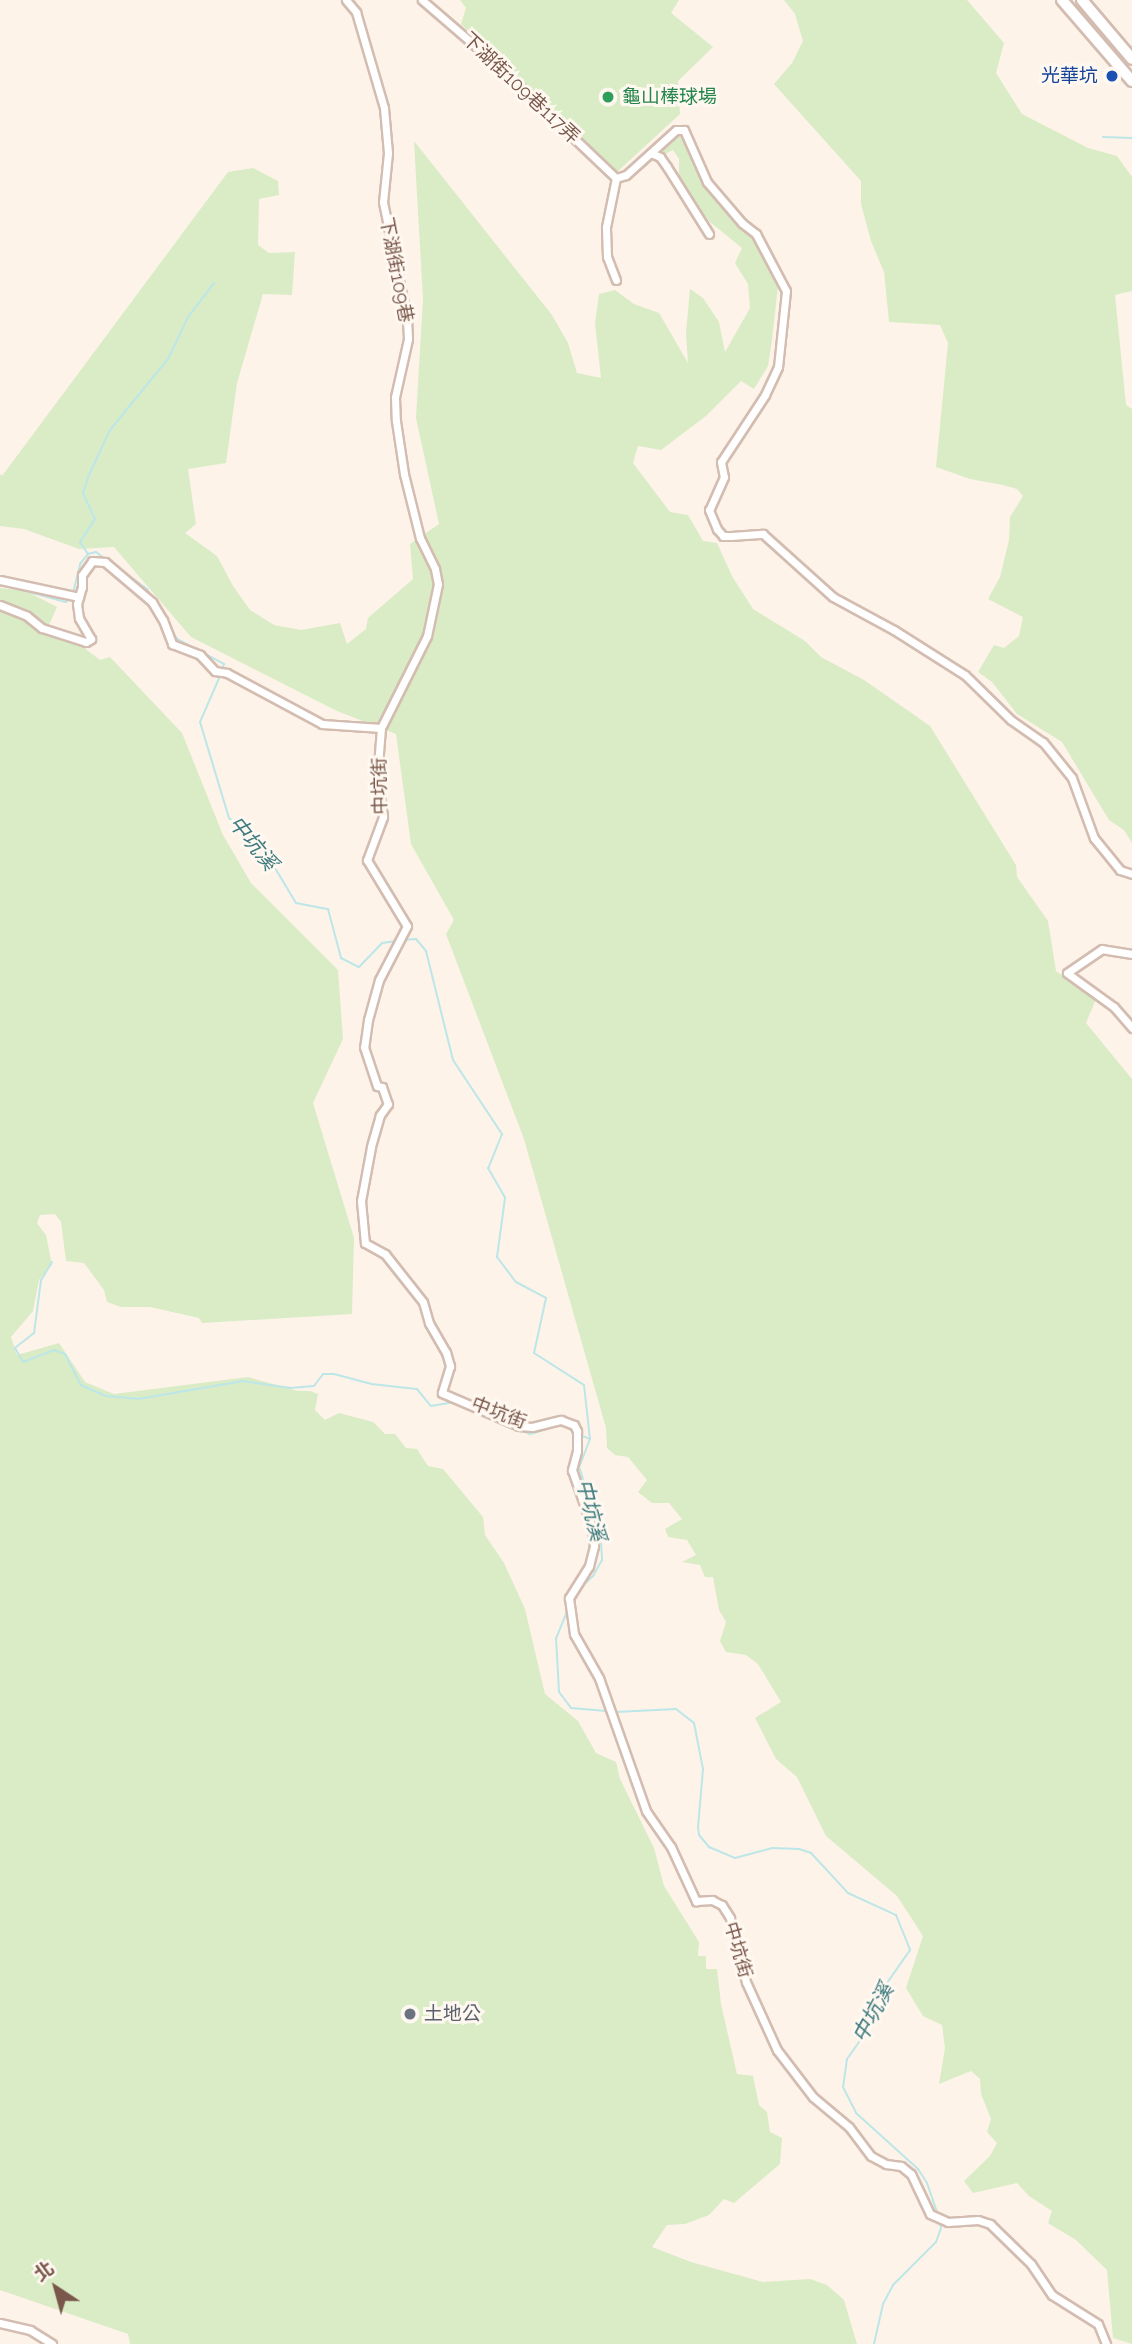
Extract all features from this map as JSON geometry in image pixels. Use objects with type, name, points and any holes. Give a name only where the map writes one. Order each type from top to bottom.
[{"type":"main road","points":[[1062,0],[1132,81]]},
{"type":"main road","points":[[1082,0],[1132,59]]},
{"type":"street","name":"下湖街109巷","points":[[346,0],[356,12],[384,108],[388,153],[383,202],[407,318],[408,339],[395,397],[405,463]]},
{"type":"street","name":"下湖街109巷117弄","points":[[422,0],[494,61],[616,178]]},
{"type":"street","points":[[616,280],[607,257],[606,228],[616,178],[625,175],[676,130],[684,130],[707,182],[742,223],[756,234],[786,291],[778,367],[765,395],[721,462],[724,477],[709,510],[710,519],[723,536],[763,534],[833,597],[905,636],[965,675],[1011,720],[1043,742],[1072,778],[1094,838],[1120,870],[1132,874]]},
{"type":"street","points":[[651,153],[660,157],[709,234]]},
{"type":"street","name":"中坑街","points":[[405,463],[404,474],[420,538],[435,569],[438,584],[427,636],[380,728],[377,778],[383,817],[367,860],[407,926],[379,980],[364,1047],[377,1086],[383,1087],[388,1104],[380,1115],[374,1136],[361,1201],[365,1242],[385,1254],[423,1302],[450,1366],[442,1393],[519,1426],[532,1427],[561,1420],[574,1425],[578,1434],[572,1470],[592,1527],[594,1546],[589,1566],[570,1602],[577,1643],[599,1678],[646,1811],[670,1847],[696,1901],[712,1900],[722,1905],[730,1918],[746,1982],[777,2050],[813,2097],[849,2127],[871,2156],[886,2164],[901,2166],[911,2174],[930,2214],[948,2222],[978,2220],[990,2224],[1031,2264],[1052,2295],[1098,2324],[1106,2344]]},
{"type":"street","points":[[0,605],[27,616],[42,628],[86,642],[91,639],[79,618],[73,596],[83,570],[92,561],[105,562],[152,602],[163,620],[172,644],[200,655],[215,671],[227,673],[322,724],[380,728]]},
{"type":"street","points":[[0,580],[73,596]]},
{"type":"street","points":[[1132,954],[1102,949],[1068,973],[1114,1007],[1132,1028]]},
{"type":"street","points":[[0,2323],[30,2330],[52,2344]]},
{"type":"green space","name":"龜山棒球場","points":[[460,0],[679,0],[671,13],[713,47],[678,81],[680,114],[617,172],[461,24],[466,8]]},
{"type":"green space","points":[[784,0],[967,0],[1004,43],[996,73],[1022,114],[1088,148],[1117,156],[1132,177],[1132,291],[1115,295],[1126,405],[1132,409],[1132,843],[1124,830],[1109,820],[1062,742],[1017,714],[992,682],[978,672],[994,645],[1004,648],[1019,636],[1023,617],[988,599],[1000,577],[1009,540],[1010,517],[1023,496],[1017,489],[970,479],[936,467],[948,343],[940,325],[889,322],[884,272],[871,241],[861,204],[861,181],[774,84],[792,63],[803,41],[795,14]]},
{"type":"green space","points":[[678,132],[688,141],[705,185],[763,252],[778,286],[772,340],[768,366],[754,389],[741,381],[706,416],[661,450],[638,446],[633,463],[670,512],[688,515],[703,541],[717,543],[732,576],[753,609],[805,641],[821,657],[864,680],[930,726],[1016,865],[1017,877],[1048,921],[1056,971],[1096,999],[1086,1023],[1132,1079],[1132,2344],[1113,2338],[1107,2270],[1076,2240],[1048,2223],[1052,2211],[1029,2196],[1017,2183],[973,2193],[964,2181],[990,2156],[997,2143],[987,2132],[991,2119],[981,2094],[980,2079],[971,2071],[939,2084],[945,2048],[942,2025],[923,2016],[906,1988],[923,1936],[897,1896],[826,1836],[797,1777],[776,1759],[755,1718],[781,1702],[758,1664],[746,1655],[726,1652],[720,1641],[726,1622],[719,1610],[713,1577],[705,1577],[700,1565],[682,1562],[696,1555],[687,1540],[668,1537],[665,1529],[682,1519],[669,1503],[652,1503],[638,1492],[647,1480],[628,1457],[615,1455],[607,1448],[606,1428],[524,1139],[446,934],[454,920],[411,844],[396,734],[337,711],[191,637],[114,547],[79,549],[24,529],[0,526],[0,474],[2,476],[228,172],[253,168],[278,181],[279,195],[259,199],[258,245],[269,253],[295,252],[292,295],[263,294],[237,383],[226,463],[188,469],[196,524],[185,533],[217,556],[250,610],[274,625],[301,630],[340,623],[347,644],[366,629],[368,618],[413,579],[410,544],[439,524],[416,418],[423,299],[414,141],[552,315],[568,343],[577,373],[601,378],[595,323],[599,294],[615,290],[634,304],[659,313],[688,363],[686,333],[690,289],[703,298],[719,322],[725,352],[750,308],[748,284],[735,263],[742,248],[710,222],[679,182],[679,159],[673,150],[663,155],[659,147]]},
{"type":"green space","points":[[0,588],[26,591],[57,607],[49,625],[61,640],[83,647],[100,660],[110,657],[182,733],[223,835],[251,883],[338,970],[343,1039],[313,1103],[354,1238],[352,1314],[202,1323],[199,1318],[150,1307],[121,1307],[107,1302],[104,1290],[84,1263],[66,1261],[61,1222],[55,1214],[40,1215],[37,1223],[46,1235],[52,1265],[39,1280],[33,1311],[11,1337],[17,1355],[59,1343],[85,1382],[114,1394],[248,1377],[298,1391],[310,1391],[318,1394],[315,1410],[325,1420],[339,1413],[373,1422],[385,1434],[395,1434],[406,1448],[417,1449],[428,1466],[443,1469],[483,1517],[485,1535],[504,1563],[525,1609],[545,1694],[578,1721],[596,1753],[616,1762],[620,1779],[654,1848],[664,1886],[699,1942],[698,1956],[706,1956],[706,1969],[717,1969],[721,2004],[737,2074],[753,2076],[759,2105],[767,2112],[770,2132],[782,2138],[780,2164],[734,2203],[724,2199],[709,2215],[685,2224],[667,2225],[652,2247],[691,2262],[763,2282],[810,2279],[827,2285],[844,2300],[857,2344],[130,2344],[128,2334],[0,2290]]},
{"type":"waterway","points":[[1103,137],[1132,138]]},
{"type":"waterway","points":[[88,554],[80,542],[95,519],[83,493],[89,475],[110,430],[168,359],[188,317],[214,283]]},
{"type":"waterway","name":"中坑溪","points":[[73,593],[80,564],[88,554],[96,552],[104,558]]},
{"type":"waterway","name":"中坑溪","points":[[112,563],[147,589],[152,598]]},
{"type":"waterway","name":"中坑溪","points":[[0,584],[66,602],[70,597]]},
{"type":"waterway","name":"中坑溪","points":[[168,624],[177,639],[224,664],[222,670]]},
{"type":"waterway","name":"中坑溪","points":[[220,676],[200,722],[229,818],[266,853],[296,903],[328,909],[341,958],[359,967],[382,943],[397,941]]},
{"type":"waterway","name":"中坑溪","points":[[403,940],[416,939],[426,951],[453,1060],[502,1134],[488,1168],[505,1198],[497,1257],[516,1282],[546,1298],[534,1353],[584,1385],[590,1439],[579,1467],[600,1529],[602,1560],[593,1576],[577,1591]]},
{"type":"waterway","points":[[52,1262],[41,1280],[34,1333],[15,1348],[23,1362],[54,1350],[65,1354],[81,1385],[106,1396],[138,1399],[243,1381],[290,1388],[314,1386],[323,1374],[334,1374],[371,1384],[417,1389],[431,1406],[453,1402]]},
{"type":"waterway","points":[[471,1409],[530,1434],[562,1425],[575,1432]]},
{"type":"waterway","points":[[580,1435],[590,1439]]},
{"type":"waterway","name":"中坑溪","points":[[568,1609],[556,1638],[559,1692],[571,1708],[606,1711]]},
{"type":"waterway","name":"中坑溪","points":[[616,1712],[676,1709],[694,1723],[703,1769],[698,1827],[699,1835],[709,1847],[735,1858],[772,1848],[799,1849],[811,1853],[848,1893],[896,1915],[910,1950],[873,2003],[866,2032],[847,2059],[843,2087],[856,2113],[918,2169],[927,2183],[938,2215]]},
{"type":"waterway","name":"中坑溪","points":[[874,2344],[883,2304],[893,2285],[936,2242],[941,2228],[940,2221]]},
{"type":"place","name":"光華坑","points":[[1112,76]]},
{"type":"place","name":"龜山棒球場","points":[[608,97]]},
{"type":"place","name":"土地公","points":[[410,2014]]}]
